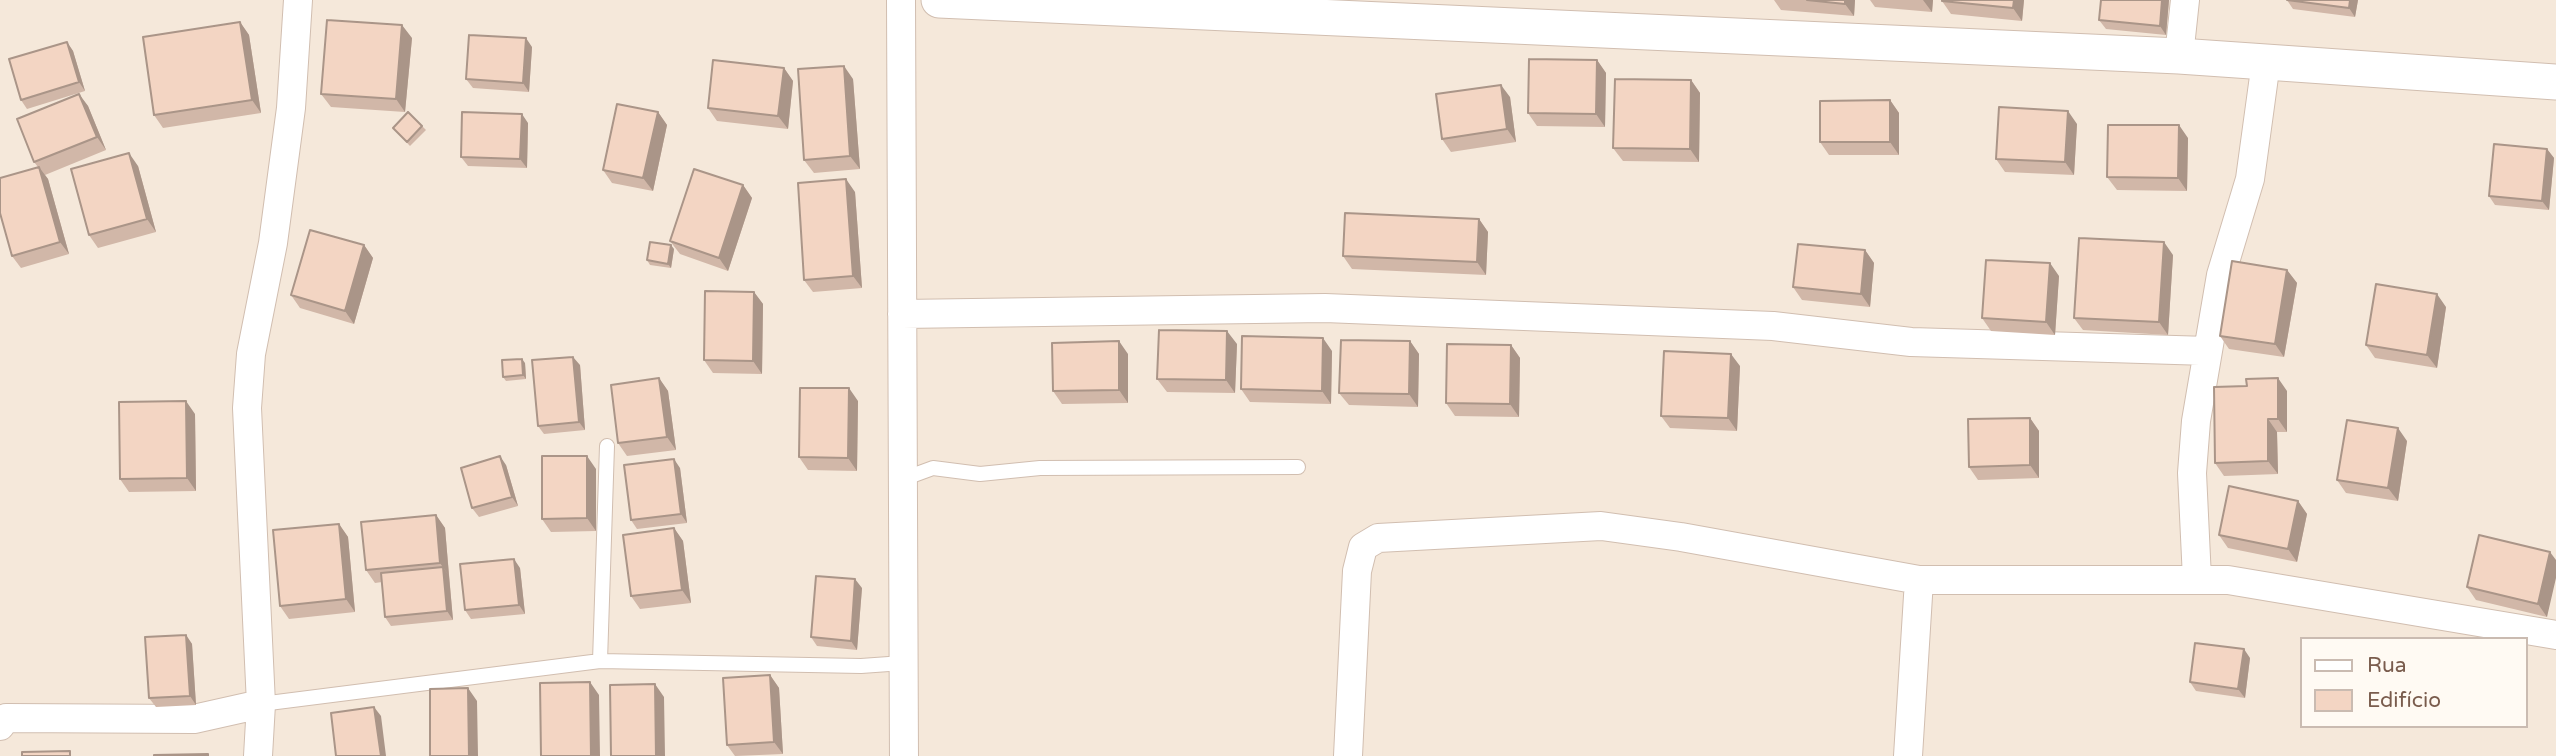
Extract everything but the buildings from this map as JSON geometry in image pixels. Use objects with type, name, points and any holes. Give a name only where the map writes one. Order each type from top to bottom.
[{"type":"street","points":[[258,756],[261,704],[247,408],[251,354],[273,243],[291,108],[298,0]]},
{"type":"street","points":[[901,0],[904,756]]},
{"type":"street","points":[[939,0],[1387,10],[2179,56],[2556,82]]},
{"type":"street","points":[[2179,56],[2185,0]]},
{"type":"street","points":[[2197,579],[2192,473],[2196,421],[2221,275],[2250,179],[2266,62]]},
{"type":"street","points":[[902,314],[1338,308],[1773,326],[1911,342],[2208,351]]},
{"type":"street","points":[[1348,756],[1357,571],[1363,547],[1378,538],[1601,526],[1681,537],[1919,580],[2197,579],[2252,584],[2556,635]]},
{"type":"street","points":[[1908,756],[1919,580]]},
{"type":"street","points":[[0,726],[6,718],[194,719],[261,704]]},
{"type":"lane","points":[[600,662],[607,446]]},
{"type":"lane","points":[[903,479],[933,468],[980,474],[1040,468],[1297,467]]},
{"type":"lane","points":[[261,704],[600,662],[861,666],[903,663]]},
{"type":"shaded area","points":[[0,0],[2556,0],[2556,756],[0,756]]}]
